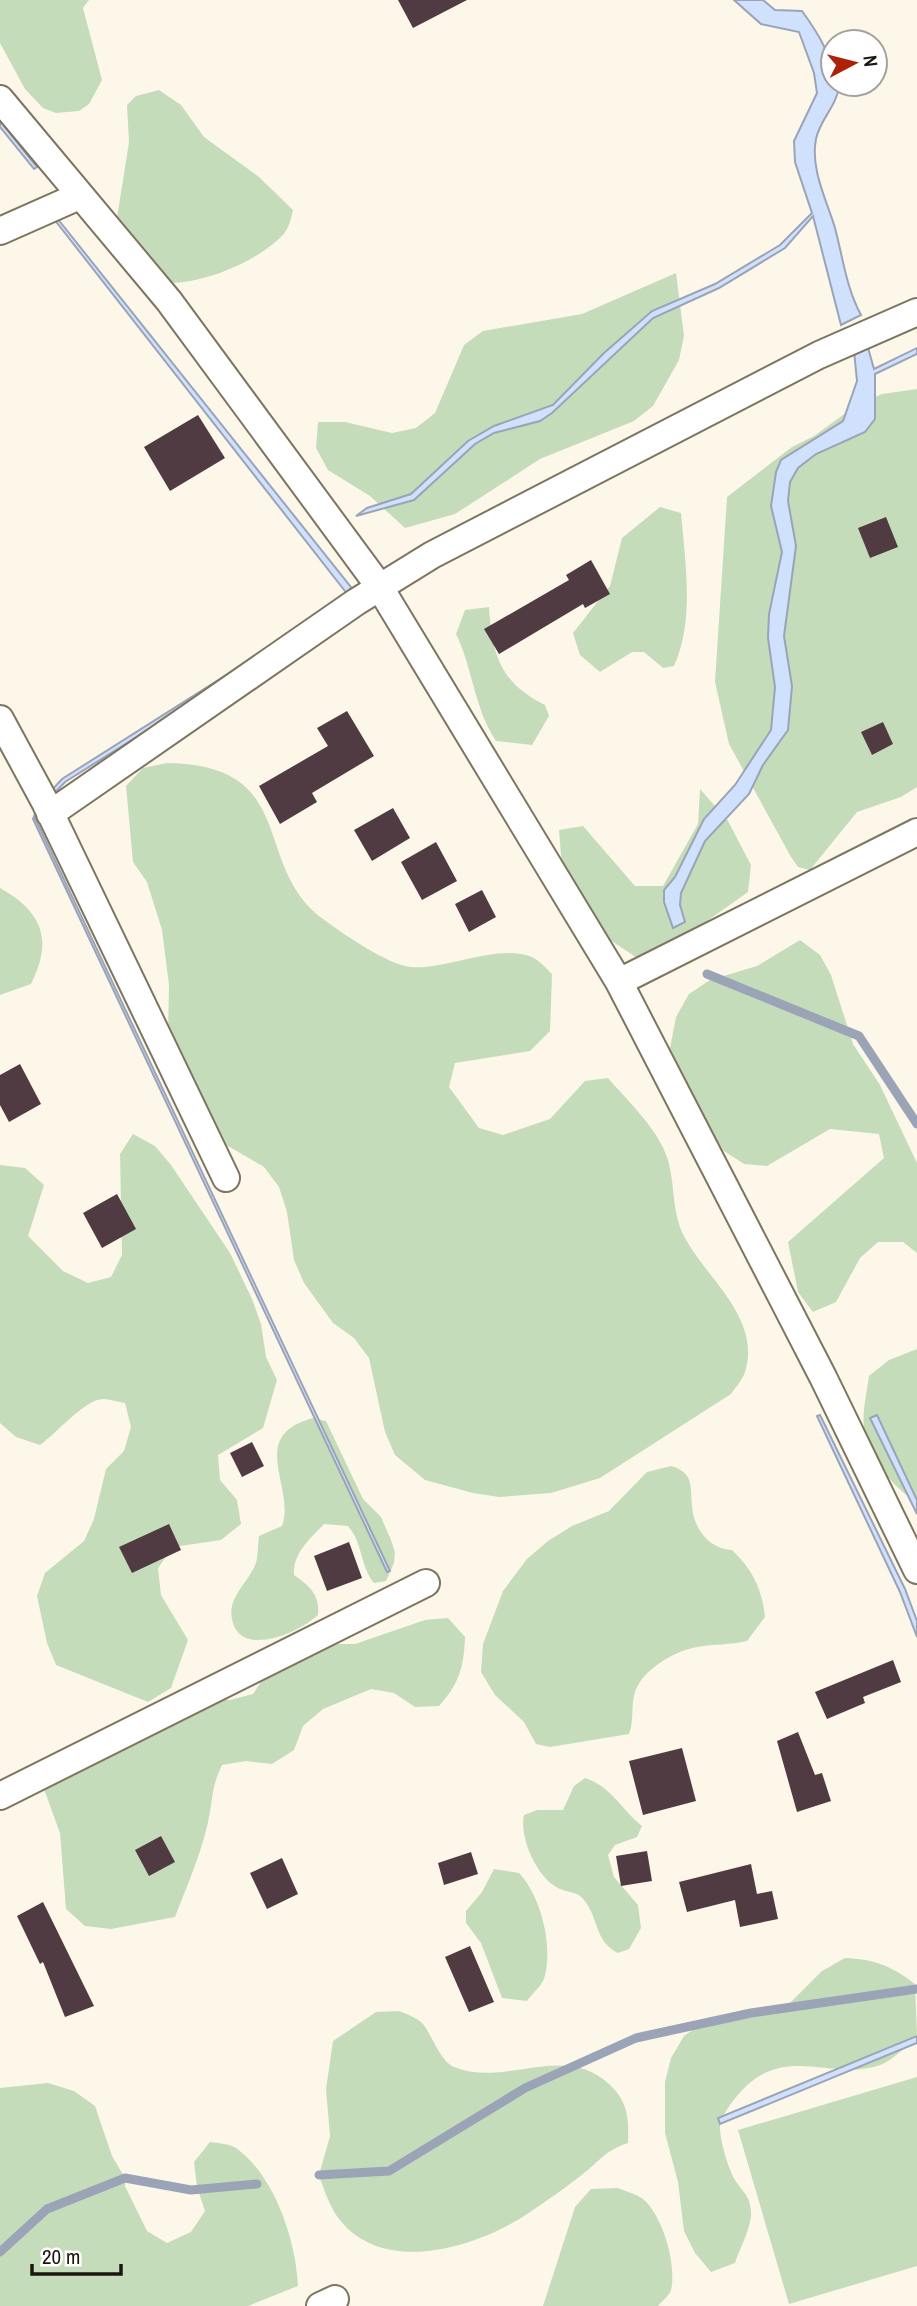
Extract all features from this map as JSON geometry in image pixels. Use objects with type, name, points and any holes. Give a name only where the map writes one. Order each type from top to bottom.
[{"type":"street","points":[[0,99],[169,301],[379,586],[619,982],[835,1401],[917,1570]]},
{"type":"street","points":[[0,231],[79,196]]},
{"type":"street","points":[[50,814],[379,586],[432,555],[807,361],[917,312]]},
{"type":"street","points":[[0,719],[50,814],[226,1178]]},
{"type":"street","points":[[619,982],[917,832]]},
{"type":"street","points":[[0,1796],[426,1583]]},
{"type":"green space","points":[[0,0],[89,0],[83,8],[102,80],[89,104],[79,111],[56,113],[43,108],[25,89],[0,43]]},
{"type":"green space","points":[[159,90],[181,105],[204,137],[259,177],[293,210],[284,233],[271,246],[229,270],[197,280],[167,283],[119,229],[117,218],[129,142],[127,105],[136,96]]},
{"type":"green space","points":[[676,273],[684,336],[679,360],[653,406],[634,421],[540,459],[455,514],[405,528],[370,496],[328,470],[316,448],[318,422],[345,422],[392,433],[416,428],[435,413],[464,345],[483,331],[582,314]]},
{"type":"green space","points":[[917,389],[917,787],[901,797],[857,812],[810,870],[798,867],[791,857],[729,744],[715,682],[727,497],[792,447],[814,436],[857,405],[882,394]]},
{"type":"green space","points":[[660,507],[681,513],[687,590],[685,629],[674,666],[663,668],[644,652],[632,652],[600,672],[580,655],[573,633],[610,586],[622,538]]},
{"type":"green space","points":[[489,607],[493,639],[501,665],[518,687],[545,705],[549,716],[532,745],[496,741],[478,702],[456,634],[465,610]]},
{"type":"green space","points":[[167,763],[209,768],[238,781],[256,799],[287,872],[301,897],[323,919],[378,955],[401,965],[425,967],[488,955],[519,954],[535,958],[552,974],[550,1031],[530,1051],[455,1063],[449,1087],[479,1128],[503,1135],[550,1119],[585,1081],[608,1078],[642,1116],[664,1149],[679,1225],[692,1250],[728,1298],[745,1333],[748,1352],[745,1372],[731,1394],[600,1478],[551,1493],[499,1497],[473,1493],[425,1480],[395,1455],[385,1432],[369,1358],[354,1338],[333,1323],[304,1283],[294,1260],[287,1212],[279,1187],[264,1167],[221,1142],[168,1036],[169,985],[162,930],[147,882],[133,862],[126,786],[143,768]]},
{"type":"green space","points":[[700,789],[728,821],[751,865],[748,892],[707,921],[672,957],[648,965],[607,938],[563,880],[559,830],[583,826],[635,886],[663,886],[698,824]]},
{"type":"green space","points":[[0,888],[15,897],[35,917],[42,941],[38,968],[31,984],[0,995]]},
{"type":"green space","points":[[800,940],[820,955],[831,975],[853,1044],[880,1085],[917,1163],[917,1253],[903,1242],[878,1242],[860,1258],[836,1302],[813,1312],[798,1292],[788,1242],[884,1158],[879,1134],[830,1129],[767,1166],[744,1164],[724,1151],[710,1129],[689,1115],[666,1069],[676,1017],[689,994],[710,980],[757,966]]},
{"type":"green space","points":[[133,1134],[155,1146],[171,1165],[230,1253],[252,1299],[261,1324],[266,1357],[277,1380],[263,1428],[218,1455],[220,1480],[237,1500],[241,1524],[221,1540],[173,1547],[158,1568],[161,1595],[188,1640],[171,1688],[148,1702],[56,1665],[47,1643],[37,1596],[45,1573],[84,1541],[94,1519],[106,1469],[124,1451],[131,1427],[125,1403],[106,1399],[96,1401],[79,1411],[40,1445],[16,1437],[0,1423],[0,1165],[25,1168],[44,1185],[28,1236],[63,1271],[88,1283],[111,1277],[122,1255],[120,1154]]},
{"type":"green space","points":[[917,1349],[917,1503],[890,1480],[876,1460],[866,1438],[864,1408],[869,1376],[889,1360]]},
{"type":"green space","points":[[313,1418],[326,1421],[363,1499],[381,1517],[395,1552],[394,1563],[386,1581],[374,1583],[348,1526],[324,1524],[303,1547],[294,1567],[294,1575],[316,1596],[318,1615],[282,1636],[248,1639],[235,1628],[232,1609],[237,1594],[256,1563],[259,1536],[282,1526],[285,1511],[277,1450],[282,1437],[293,1426]]},
{"type":"green space","points":[[671,1466],[687,1476],[691,1486],[695,1522],[704,1536],[716,1546],[732,1550],[751,1573],[762,1598],[765,1617],[747,1641],[688,1649],[668,1658],[650,1671],[637,1687],[634,1696],[629,1734],[550,1747],[536,1744],[524,1722],[495,1695],[481,1672],[483,1644],[503,1591],[527,1559],[548,1541],[572,1526],[609,1511],[647,1472]]},
{"type":"green space","points":[[448,1618],[465,1637],[464,1648],[462,1666],[456,1682],[439,1706],[415,1707],[394,1693],[371,1689],[323,1709],[303,1726],[294,1750],[272,1764],[246,1761],[222,1765],[215,1783],[204,1839],[175,1917],[111,1929],[85,1926],[66,1909],[60,1833],[44,1789],[56,1767],[207,1698],[230,1700],[253,1694],[280,1653],[331,1644],[355,1644],[425,1620]]},
{"type":"green space","points":[[585,1778],[609,1792],[642,1826],[637,1837],[615,1845],[608,1855],[614,1877],[638,1905],[641,1928],[629,1949],[618,1953],[610,1948],[601,1936],[589,1907],[581,1897],[560,1889],[544,1876],[537,1867],[524,1834],[524,1815],[537,1810],[563,1810],[574,1786]]},
{"type":"green space","points":[[494,1869],[519,1873],[534,1895],[544,1923],[547,1966],[543,1982],[527,2001],[502,1998],[481,1943],[466,1923],[466,1911],[482,1892]]},
{"type":"green space","points":[[845,1958],[882,1965],[915,1984],[917,2035],[895,2056],[880,2065],[861,2069],[805,2066],[769,2071],[751,2082],[733,2101],[721,2121],[721,2137],[732,2175],[749,2201],[751,2218],[735,2263],[711,2272],[695,2253],[684,2231],[678,2182],[665,2133],[665,2082],[671,2058],[684,2036],[704,2022],[765,2013],[789,2004],[822,1971]]},
{"type":"green space","points":[[399,2011],[423,2024],[440,2054],[454,2067],[494,2073],[553,2066],[573,2067],[591,2072],[609,2084],[624,2104],[628,2143],[607,2154],[527,2214],[483,2237],[432,2251],[405,2252],[380,2247],[358,2237],[335,2214],[319,2175],[330,2136],[326,2089],[333,2041],[376,2012]]},
{"type":"green space","points":[[917,2077],[917,2266],[789,2304],[738,2130]]},
{"type":"green space","points":[[48,2083],[74,2091],[95,2106],[112,2156],[125,2178],[125,2186],[147,2231],[167,2243],[191,2232],[205,2211],[197,2187],[194,2162],[210,2142],[236,2148],[262,2175],[281,2211],[293,2249],[298,2286],[248,2306],[0,2306],[0,2088]]},
{"type":"green space","points":[[618,2188],[643,2199],[657,2217],[670,2255],[672,2280],[669,2294],[658,2306],[543,2306],[575,2207],[591,2189]]},
{"type":"water","points":[[734,0],[763,0],[775,10],[802,11],[819,36],[819,98],[836,98],[818,132],[815,162],[848,283],[861,315],[841,325],[813,216],[785,248],[719,288],[653,318],[552,413],[540,421],[494,433],[475,444],[414,500],[356,516],[367,508],[411,494],[468,441],[494,426],[553,405],[604,353],[652,311],[715,284],[780,245],[812,213],[795,162],[794,141],[817,93],[814,73],[799,32],[761,24]]},
{"type":"water","points":[[0,121],[37,167],[34,169],[0,127]]},
{"type":"water","points":[[57,218],[354,591],[348,604],[65,782],[38,810],[35,818],[390,1571],[387,1572],[33,819],[39,804],[62,779],[345,600],[348,595],[54,219]]},
{"type":"water","points":[[865,337],[874,369],[917,348],[917,354],[875,374],[875,419],[865,432],[816,454],[798,468],[790,482],[788,501],[796,546],[784,636],[792,686],[788,730],[763,765],[749,794],[705,841],[681,893],[680,905],[685,922],[673,928],[664,902],[664,890],[675,877],[704,819],[735,785],[771,730],[775,687],[768,638],[769,614],[782,552],[771,506],[776,472],[781,460],[843,421],[857,381],[853,341]]},
{"type":"water","points":[[820,1415],[905,1589],[917,1621],[917,1637],[900,1592],[817,1416]]},
{"type":"water","points":[[877,1415],[917,1500],[917,1514],[870,1418]]},
{"type":"water","points":[[917,2036],[917,2043],[720,2124],[718,2118]]},
{"type":"building","points":[[398,0],[467,0],[413,28]]},
{"type":"building","points":[[198,415],[225,458],[170,491],[144,447]]},
{"type":"building","points":[[886,517],[898,547],[870,558],[858,528]]},
{"type":"building","points":[[591,560],[610,594],[585,608],[583,604],[499,654],[484,629],[569,580],[566,575]]},
{"type":"building","points":[[347,711],[374,756],[312,793],[317,802],[280,824],[259,786],[328,746],[317,728]]},
{"type":"building","points":[[883,722],[893,744],[872,755],[861,732]]},
{"type":"building","points":[[393,808],[410,838],[372,861],[354,830]]},
{"type":"building","points":[[436,842],[457,881],[422,900],[401,862]]},
{"type":"building","points":[[482,890],[496,917],[469,932],[455,904]]},
{"type":"building","points":[[20,1064],[41,1104],[9,1122],[0,1105],[0,1075]]},
{"type":"building","points":[[117,1194],[136,1229],[102,1248],[83,1213]]},
{"type":"building","points":[[252,1442],[264,1466],[242,1477],[230,1453]]},
{"type":"building","points":[[169,1524],[181,1550],[132,1573],[119,1547]]},
{"type":"building","points":[[349,1542],[362,1578],[327,1591],[314,1556]]},
{"type":"building","points":[[893,1660],[901,1682],[863,1697],[865,1703],[827,1719],[815,1692]]},
{"type":"building","points":[[798,1732],[815,1775],[822,1773],[831,1801],[797,1812],[777,1741]]},
{"type":"building","points":[[682,1748],[696,1801],[643,1815],[629,1761]]},
{"type":"building","points":[[161,1836],[175,1862],[149,1876],[135,1850]]},
{"type":"building","points":[[647,1851],[652,1881],[621,1886],[616,1856]]},
{"type":"building","points":[[471,1852],[478,1874],[444,1885],[438,1863]]},
{"type":"building","points":[[282,1858],[298,1894],[267,1909],[250,1873]]},
{"type":"building","points":[[751,1864],[757,1894],[772,1891],[778,1919],[740,1927],[735,1900],[687,1912],[679,1882]]},
{"type":"building","points":[[43,1902],[94,2006],[65,2017],[43,1962],[40,1964],[17,1916]]},
{"type":"building","points":[[470,1946],[494,2002],[469,2012],[445,1957]]},
{"type":"waterway","points":[[707,974],[859,1036],[917,1124]]},
{"type":"waterway","points":[[319,2175],[389,2171],[525,2088],[636,2038],[751,2013],[917,1989]]},
{"type":"waterway","points":[[0,2252],[47,2209],[125,2178],[191,2190],[257,2184]]}]
